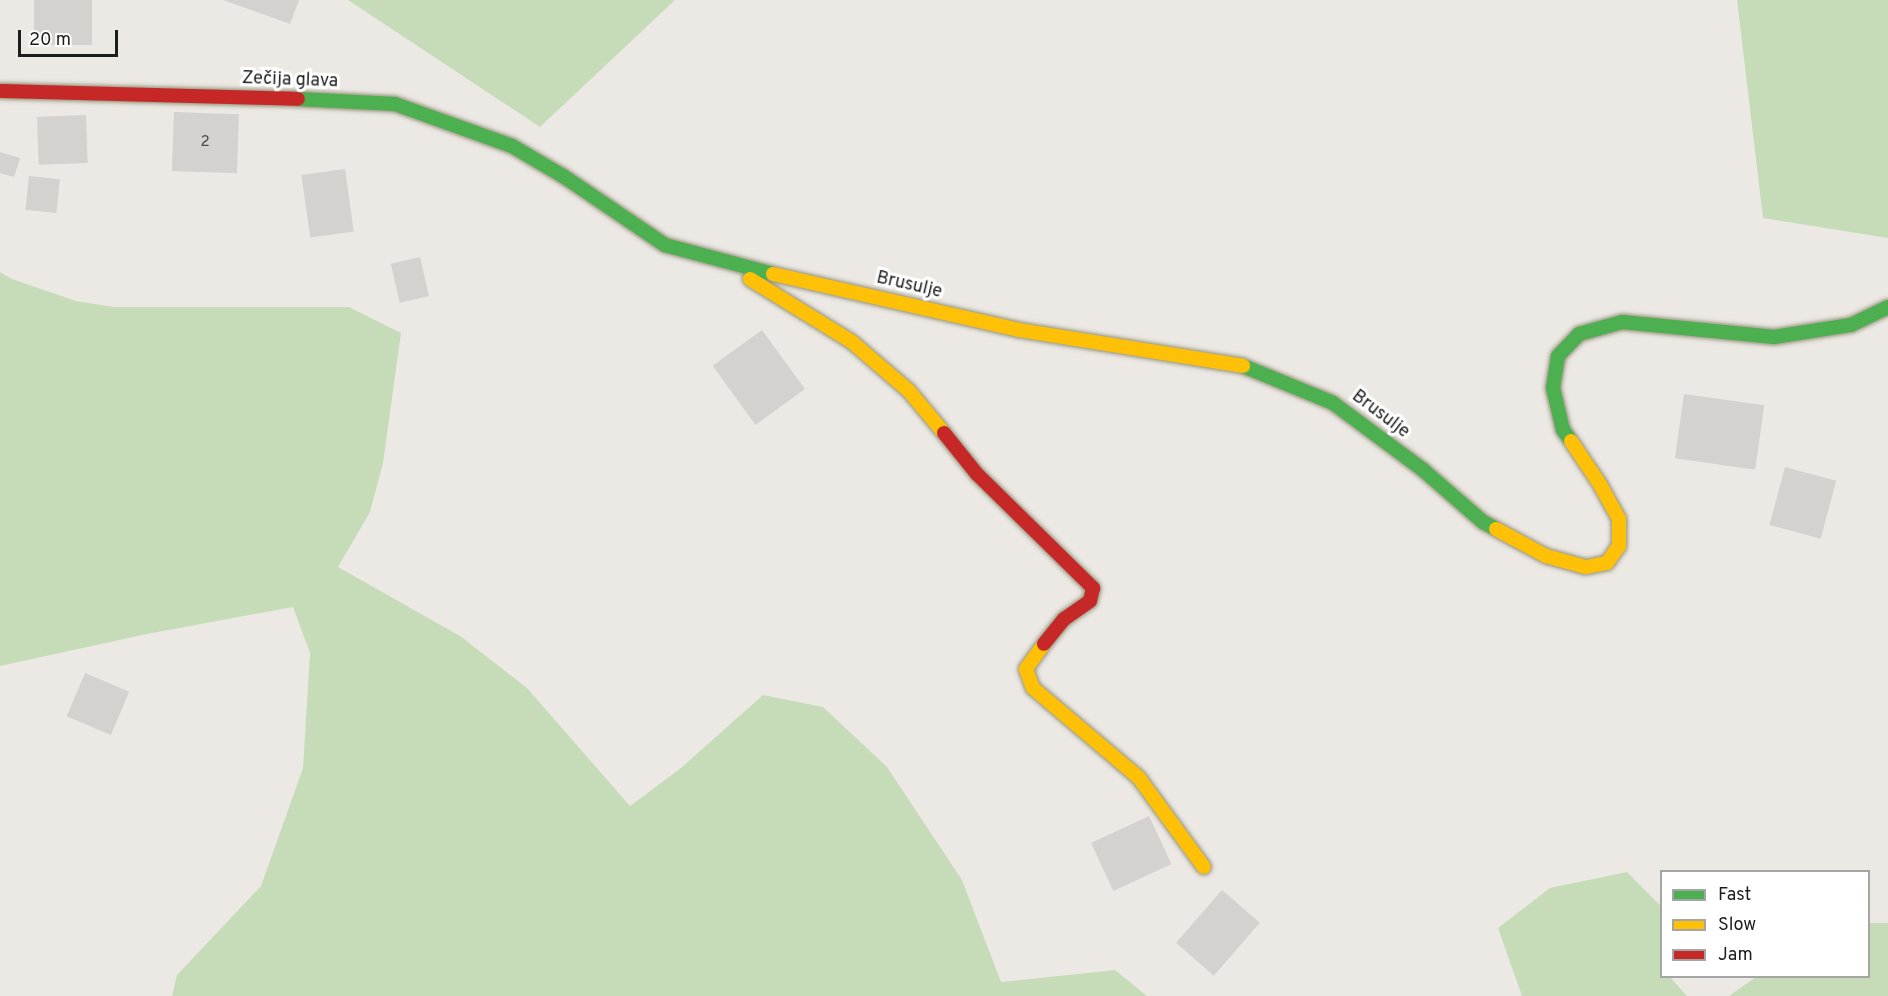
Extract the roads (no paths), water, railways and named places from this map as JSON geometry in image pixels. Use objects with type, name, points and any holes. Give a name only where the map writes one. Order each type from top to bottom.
[{"type":"main road","name":"Zečija glava","points":[[0,91],[278,98],[395,104],[512,146],[563,176]]},
{"type":"main road","name":"Brusulje","points":[[563,176],[665,245],[715,259],[1019,330],[1244,366],[1333,403],[1422,469],[1483,522],[1546,556],[1586,567],[1607,563],[1619,546],[1619,519],[1601,486],[1563,430],[1553,388],[1558,356],[1579,334],[1622,322],[1774,338],[1851,325],[1888,307]]},
{"type":"main road","points":[[715,259],[852,342],[909,391],[977,474],[1093,588],[1090,601],[1064,619],[1035,654],[1026,669],[1033,688],[1139,778],[1204,867]]}]
